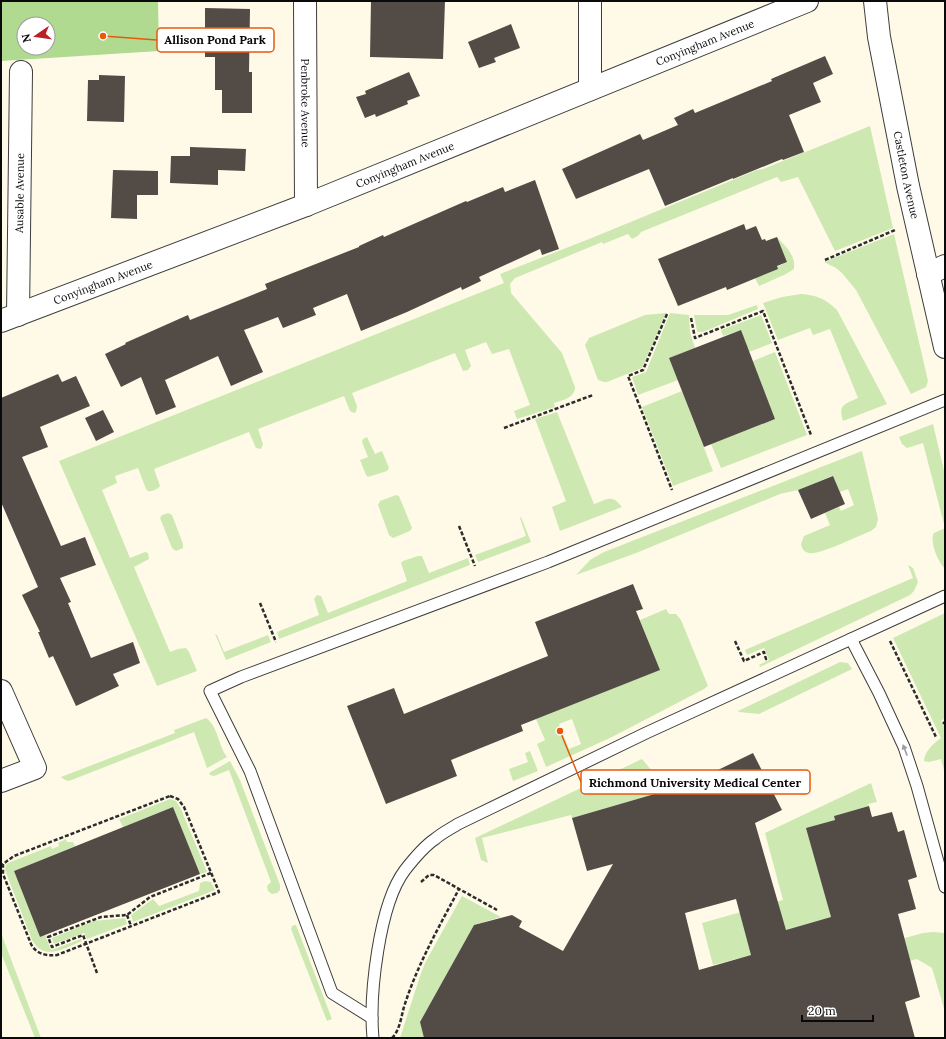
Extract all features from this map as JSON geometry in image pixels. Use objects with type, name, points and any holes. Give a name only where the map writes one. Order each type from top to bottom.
[{"type":"street","name":"Penbroke Avenue","points":[[305,1],[306,205]]},
{"type":"street","points":[[590,1],[590,89]]},
{"type":"street","name":"Conyingham Avenue","points":[[9,318],[306,205],[806,1]]},
{"type":"street","name":"Castleton Avenue","points":[[875,1],[880,44],[908,186],[937,270],[945,348]]},
{"type":"street","name":"Ausable Avenue","points":[[9,318],[21,72]]},
{"type":"street","points":[[1,691],[35,768],[1,781]]},
{"type":"lane","points":[[372,1018],[332,993],[250,771],[210,691],[241,677],[548,562],[945,400]]},
{"type":"lane","points":[[373,1038],[372,1018],[376,958],[389,904],[395,888],[405,870],[434,839],[458,824],[639,737],[945,596]]},
{"type":"lane","points":[[851,639],[858,650],[904,747],[918,786],[945,887]]},
{"type":"path","points":[[825,260],[895,230]]},
{"type":"path","points":[[691,318],[695,338],[763,310],[811,436]]},
{"type":"path","points":[[668,314],[643,370],[628,376],[672,490]]},
{"type":"path","points":[[504,428],[593,395]]},
{"type":"path","points":[[459,526],[475,566]]},
{"type":"path","points":[[260,603],[276,642]]},
{"type":"path","points":[[888,637],[936,737]]},
{"type":"path","points":[[735,641],[744,661],[764,652],[766,658],[759,662]]},
{"type":"path","points":[[170,796],[178,799],[184,807],[211,874],[219,892],[57,955],[50,955],[42,954],[33,948],[3,874],[3,864],[14,856],[170,796]]},
{"type":"path","points":[[97,973],[83,935],[52,946],[48,936],[101,917],[127,915],[150,897],[211,874]]},
{"type":"path","points":[[421,882],[428,876],[434,875],[497,910]]},
{"type":"path","points":[[392,1038],[398,1030],[404,1006],[420,963],[459,888]]},
{"type":"path","points":[[127,915],[131,926]]},
{"type":"green space","points":[[1,1],[158,1],[159,51],[1,61]]},
{"type":"green space","points":[[870,126],[893,228],[835,251],[798,177],[781,182],[777,177],[641,232],[638,236],[632,239],[628,234],[603,244],[602,242],[515,278],[510,284],[511,293],[562,353],[575,387],[571,396],[565,400],[554,403],[555,407],[517,419],[514,411],[530,405],[509,349],[492,354],[486,342],[465,350],[471,366],[468,370],[463,371],[455,353],[352,393],[357,406],[356,412],[354,413],[350,411],[344,396],[258,429],[263,444],[261,449],[256,448],[249,432],[154,469],[160,486],[153,491],[148,491],[146,489],[138,468],[115,476],[117,483],[102,490],[130,558],[145,552],[148,553],[149,559],[134,567],[170,652],[186,648],[197,671],[157,686],[59,461],[504,283],[500,274]]},
{"type":"green space","points":[[894,234],[928,381],[926,387],[911,394],[856,290],[842,273],[824,262]]},
{"type":"green space","points":[[777,237],[792,255],[794,269],[759,286],[755,278],[787,262]]},
{"type":"green space","points":[[801,294],[820,298],[837,310],[887,404],[843,421],[841,411],[842,408],[846,403],[858,398],[830,329],[813,335],[810,328],[778,340],[763,303],[782,297]]},
{"type":"green space","points":[[757,305],[758,309],[703,332],[697,331],[694,315],[728,315]]},
{"type":"green space","points":[[666,313],[642,368],[607,382],[598,380],[585,345],[589,338],[645,315]]},
{"type":"green space","points":[[670,313],[689,315],[690,332],[695,348],[669,358],[678,380],[638,395],[632,377],[646,372]]},
{"type":"green space","points":[[761,315],[772,343],[749,352],[741,330],[723,336],[721,330]]},
{"type":"green space","points":[[775,352],[807,435],[721,468],[711,444],[775,419],[753,361]]},
{"type":"green space","points":[[682,391],[713,471],[673,486],[642,407]]},
{"type":"green space","points":[[557,412],[594,504],[612,499],[622,507],[560,531],[552,507],[566,501],[535,419]]},
{"type":"green space","points":[[933,424],[945,475],[945,528],[923,443],[907,448],[902,444],[899,437]]},
{"type":"green space","points":[[367,437],[375,454],[382,451],[389,468],[387,471],[368,477],[360,460],[368,457],[362,442],[363,439]]},
{"type":"green space","points":[[862,451],[878,519],[876,527],[871,531],[839,545],[814,553],[809,553],[804,550],[801,544],[804,536],[830,525],[825,513],[839,507],[841,511],[854,505],[848,489],[840,492],[832,476],[798,490],[780,494],[636,553],[576,575],[590,560],[604,552]]},
{"type":"green space","points":[[396,495],[399,496],[412,528],[410,531],[393,538],[389,535],[378,505],[380,501]]},
{"type":"green space","points":[[168,513],[172,515],[183,544],[183,548],[176,551],[172,548],[160,518],[162,515]]},
{"type":"green space","points":[[521,517],[531,542],[478,562],[475,555],[526,536],[520,518]]},
{"type":"green space","points":[[945,528],[945,569],[937,557],[933,546],[933,537],[934,533]]},
{"type":"green space","points":[[418,556],[422,556],[429,573],[468,558],[470,565],[279,639],[277,632],[319,615],[314,599],[317,595],[321,596],[328,613],[407,581],[401,563]]},
{"type":"green space","points":[[908,565],[913,568],[918,582],[914,591],[910,595],[760,667],[759,665],[769,660],[764,648],[747,655],[745,650],[913,578]]},
{"type":"green space","points":[[666,609],[669,614],[676,614],[681,620],[708,686],[612,737],[546,767],[537,744],[545,740],[536,719],[659,670],[640,620]],"holes":[[[572,719],[581,744],[569,749],[559,724]]]},
{"type":"green space","points":[[945,613],[945,720],[944,719],[941,721],[945,728],[945,774],[941,759],[929,762],[924,761],[928,751],[941,738],[893,638]]},
{"type":"green space","points":[[215,634],[217,635],[224,652],[268,635],[271,642],[226,660]]},
{"type":"green space","points":[[840,662],[848,663],[852,669],[759,714],[738,711]]},
{"type":"green space","points":[[206,718],[210,721],[216,731],[227,757],[207,768],[194,732],[69,781],[61,777],[175,733],[174,730]]},
{"type":"green space","points":[[530,751],[538,771],[513,781],[509,769],[528,762],[525,753]]},
{"type":"green space","points":[[642,759],[657,776],[666,782],[689,784],[572,818],[571,815],[482,838],[488,863],[481,860],[475,838]]},
{"type":"green space","points":[[230,761],[240,780],[280,885],[280,890],[277,893],[272,894],[268,891],[267,886],[271,882],[229,770],[214,776],[210,775],[209,773]]},
{"type":"green space","points":[[871,783],[877,802],[868,804],[869,806],[834,816],[835,820],[807,828],[831,917],[786,930],[782,917],[751,955],[713,965],[702,923],[783,900],[765,833]]},
{"type":"green space","points":[[170,799],[176,801],[181,809],[207,872],[200,874],[173,807],[123,827],[119,819]]},
{"type":"green space","points":[[66,839],[67,842],[73,842],[75,846],[14,871],[40,937],[45,935],[51,950],[81,939],[82,941],[62,950],[49,952],[37,947],[32,940],[5,870],[8,863],[51,846],[52,849],[59,846],[58,843]]},
{"type":"green space","points":[[205,881],[211,882],[215,890],[133,922],[131,915],[153,899],[159,906],[199,891],[200,883]]},
{"type":"green space","points":[[462,896],[501,917],[474,925],[420,1022],[424,1038],[400,1038],[425,963]]},
{"type":"green space","points":[[125,918],[127,924],[87,939],[84,933],[54,944],[52,938],[94,921]]},
{"type":"green space","points":[[296,925],[332,1019],[327,1021],[291,929],[292,926]]},
{"type":"green space","points":[[1,933],[41,1038],[35,1038],[1,953]]},
{"type":"green space","points":[[923,933],[945,933],[945,1012],[932,968],[917,959],[905,962],[876,946]]},
{"type":"building","points":[[371,1],[445,1],[443,59],[370,57]]},
{"type":"building","points":[[205,8],[250,9],[249,72],[252,72],[252,113],[222,113],[222,90],[215,90],[215,57],[205,57]]},
{"type":"building","points":[[511,24],[520,48],[494,58],[496,62],[479,68],[468,42]]},
{"type":"building","points":[[825,56],[833,74],[813,83],[821,102],[789,115],[804,152],[733,178],[665,206],[649,169],[576,199],[562,169],[640,134],[643,140],[678,125],[674,118],[693,109],[695,113],[772,81],[771,79]]},
{"type":"building","points":[[409,72],[420,96],[407,101],[408,104],[376,117],[375,114],[365,118],[356,97],[366,94],[365,91]]},
{"type":"building","points":[[99,75],[125,76],[124,122],[87,121],[88,80],[99,80]]},
{"type":"building","points":[[190,147],[246,149],[245,171],[218,170],[218,185],[170,183],[171,156],[190,156]]},
{"type":"building","points":[[113,170],[158,171],[158,195],[137,195],[137,219],[111,218]]},
{"type":"building","points":[[535,180],[559,249],[542,255],[540,249],[479,277],[481,281],[462,290],[461,287],[361,331],[347,294],[313,308],[316,315],[283,328],[278,317],[244,330],[263,372],[231,386],[218,356],[165,380],[176,407],[156,415],[141,377],[121,387],[105,354],[126,344],[125,343],[188,315],[190,320],[267,289],[265,284],[359,247],[383,235],[384,237],[466,201],[467,202],[503,187],[505,192]]},
{"type":"building","points":[[744,224],[746,230],[756,226],[762,240],[765,239],[766,241],[777,237],[787,262],[777,266],[778,269],[727,290],[726,287],[678,306],[658,259]]},
{"type":"building","points":[[741,330],[775,419],[704,447],[669,358]]},
{"type":"building","points":[[58,374],[62,382],[76,376],[90,406],[40,427],[48,447],[22,457],[61,546],[85,537],[96,565],[60,578],[71,602],[68,603],[91,658],[133,642],[140,663],[113,674],[119,686],[76,706],[53,656],[49,658],[38,632],[40,632],[22,595],[38,587],[1,502],[1,398]]},
{"type":"building","points":[[103,410],[114,432],[96,441],[85,418]]},
{"type":"building","points":[[833,476],[845,504],[811,519],[798,490]]},
{"type":"building","points":[[633,584],[643,609],[636,611],[660,670],[521,725],[523,731],[451,760],[457,776],[386,804],[347,706],[394,688],[404,714],[548,656],[535,622]]},
{"type":"building","points":[[753,753],[782,810],[755,823],[786,930],[831,917],[806,828],[835,820],[834,816],[869,806],[872,817],[892,812],[898,832],[904,830],[917,877],[908,880],[916,909],[898,914],[920,997],[905,1002],[915,1038],[424,1038],[420,1022],[474,925],[512,915],[522,921],[519,927],[563,951],[613,864],[587,871],[572,818],[689,784]],"holes":[[[736,899],[751,955],[699,970],[685,913]]]},
{"type":"building","points":[[173,807],[200,874],[40,937],[14,871]]},
{"type":"place","name":"Allison Pond Park","points":[[103,36]]},
{"type":"place","name":"Richmond University Medical Center","points":[[560,731]]}]
